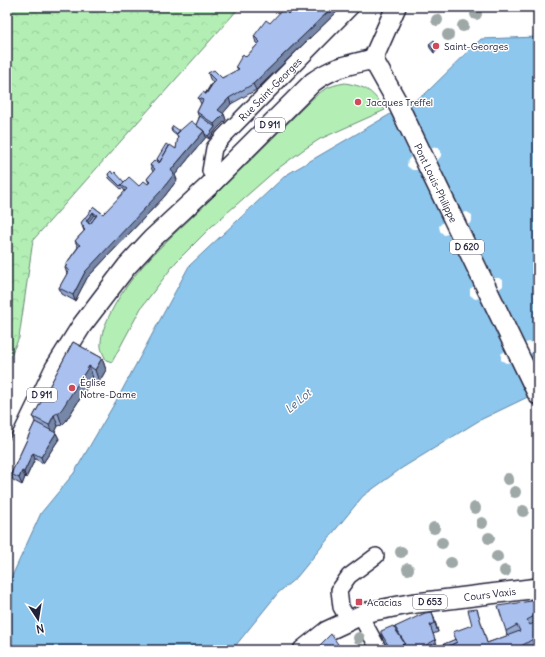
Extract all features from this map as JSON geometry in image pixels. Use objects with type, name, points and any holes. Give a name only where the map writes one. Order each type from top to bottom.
[{"type":"main road","points":[[373,59],[396,7]]},
{"type":"main road","name":"D 911","points":[[7,467],[55,368],[82,325],[127,266],[152,239],[215,180],[313,82],[325,74],[341,67],[373,59]]},
{"type":"main road","name":"Pont Louis-Philippe","points":[[373,59],[396,100],[538,394]]},
{"type":"main road","name":"Cours Vaxis","points":[[303,650],[327,631],[368,612],[409,604],[538,588]]},
{"type":"street","name":"Rue Saint-Georges","points":[[215,180],[210,171],[214,148],[351,7]]},
{"type":"street","points":[[376,556],[349,576],[339,590],[341,607],[354,618],[379,650]]},
{"type":"street","points":[[532,650],[538,647]]},
{"type":"green space","points":[[7,7],[240,7],[33,240],[19,338],[7,363]]},
{"type":"green space","points":[[345,83],[359,86],[369,91],[385,110],[320,139],[303,150],[276,170],[212,226],[176,262],[141,308],[112,362],[106,360],[102,352],[101,345],[105,324],[120,296],[131,280],[172,236],[314,98],[329,87]]},
{"type":"water","name":"Le Lot","points":[[538,37],[538,392],[480,420],[402,468],[363,496],[297,577],[278,593],[232,650],[7,650],[7,587],[41,513],[74,473],[120,394],[189,266],[286,175],[425,94],[481,39]]},
{"type":"pier","points":[[408,102],[431,148],[437,147],[441,151],[441,156],[437,161],[462,213],[467,212],[472,215],[472,221],[468,225],[494,278],[499,278],[503,281],[503,286],[499,289],[525,343],[530,342],[535,345],[534,351],[530,354],[538,370],[538,395],[529,399],[511,362],[506,363],[501,360],[501,354],[505,351],[480,298],[475,299],[470,295],[470,289],[474,286],[448,234],[444,235],[440,231],[439,226],[443,222],[418,170],[412,170],[407,166],[408,160],[411,157],[390,112]]},
{"type":"building","points":[[294,7],[333,7],[253,84],[229,98],[218,110],[224,114],[214,124],[197,112],[203,100],[198,98],[203,92],[206,94],[216,81],[208,73],[214,70],[222,78],[239,69],[236,66],[243,54],[246,57],[260,42],[254,36],[266,20],[270,23],[283,9],[288,14]]},
{"type":"building","points":[[434,40],[438,46],[433,49],[429,44]]},
{"type":"building","points":[[200,116],[215,127],[208,136],[196,125]]},
{"type":"building","points":[[191,121],[204,131],[171,170],[174,174],[161,191],[85,272],[73,295],[59,288],[69,270],[65,268],[67,265],[66,264],[80,245],[75,241],[85,230],[81,223],[94,207],[103,214],[127,189],[121,185],[129,177],[139,186],[144,181],[148,184],[150,182],[147,179],[155,169],[150,165],[155,160],[159,163],[170,145],[176,149],[178,136],[176,134]],"holes":[[[93,212],[97,215],[90,224],[86,221]]]},
{"type":"building","points":[[173,126],[180,131],[177,134],[171,129]]},
{"type":"building","points":[[166,144],[169,146],[160,162],[157,159]]},
{"type":"building","points":[[111,171],[113,174],[115,172],[124,182],[120,186],[108,174]]},
{"type":"building","points":[[94,215],[96,216],[90,224],[88,223]]},
{"type":"building","points":[[73,342],[102,358],[95,370],[89,366],[62,409],[54,415],[49,425],[33,417]]},
{"type":"building","points":[[35,422],[56,433],[41,457],[33,453],[24,472],[22,471],[19,478],[11,474]]},
{"type":"building","points":[[538,600],[538,614],[527,620],[530,625],[538,621],[538,636],[518,648],[512,650],[443,650],[457,642],[453,632],[472,625],[468,610],[477,609],[487,643],[520,631],[517,625],[506,631],[498,606]]},
{"type":"building","points":[[432,612],[435,623],[430,625],[435,640],[418,650],[394,650],[405,643],[395,627],[425,613]]},
{"type":"building","points":[[393,626],[405,644],[391,650],[381,631]]},
{"type":"building","points":[[331,634],[342,650],[315,650]]},
{"type":"building","points":[[456,639],[457,642],[443,650],[438,650],[437,647]]},
{"type":"building","points":[[436,643],[438,650],[424,650]]},
{"type":"building","points":[[532,646],[534,650],[525,650]]},
{"type":"place","name":"Saint-Georges","points":[[436,46]]},
{"type":"place","name":"Jacques Treffel","points":[[358,102]]},
{"type":"place","name":"Église Notre-Dame","points":[[72,388]]},
{"type":"place","name":"Acacias","points":[[359,602]]}]
